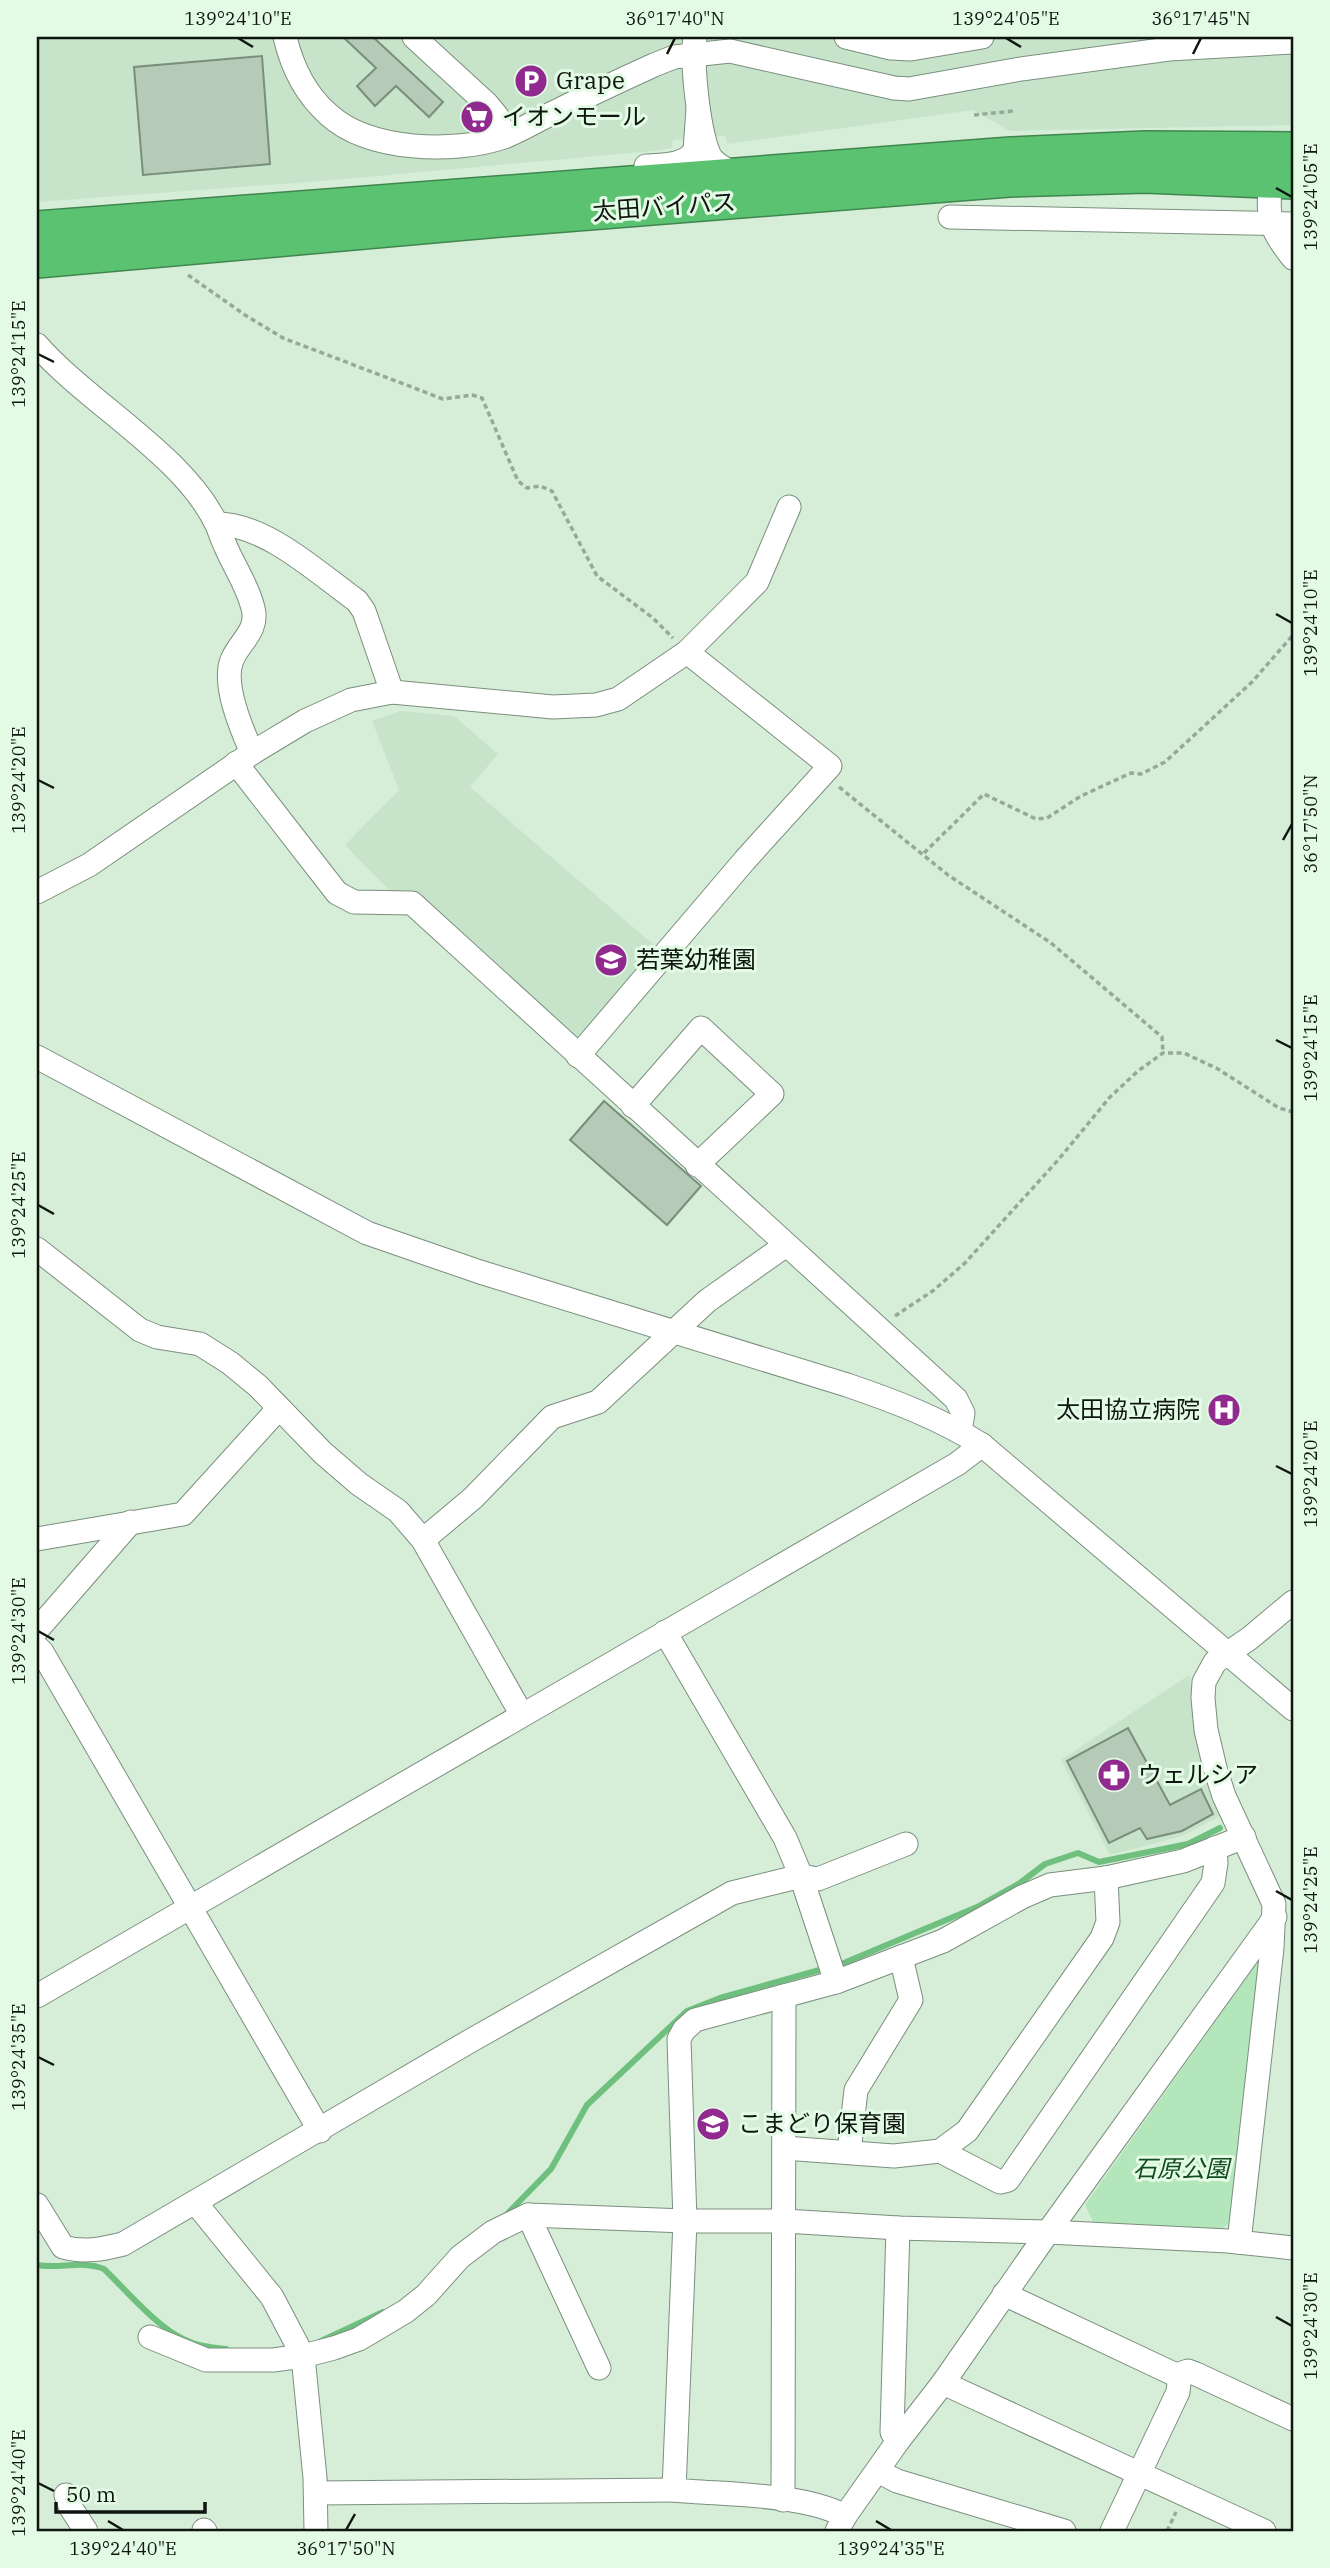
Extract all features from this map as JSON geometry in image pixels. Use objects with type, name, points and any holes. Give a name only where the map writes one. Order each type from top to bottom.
[{"type":"highway","name":"太田バイパス","points":[[37,228],[1011,154],[1145,148],[1293,149]]},
{"type":"highway","name":"太田バイパス","points":[[37,261],[513,219],[1009,180],[1146,176],[1282,181]]},
{"type":"street","points":[[285,37],[290,61],[301,81],[314,100],[345,127],[381,140],[412,146],[443,147],[474,144],[503,137],[693,46],[730,51],[894,88],[909,89],[1021,69],[1169,48],[1293,42]]},
{"type":"street","points":[[414,37],[487,104],[497,116],[503,137]]},
{"type":"street","points":[[846,37],[891,48],[911,49],[954,39],[982,37]]},
{"type":"street","points":[[546,189],[572,174],[671,164],[685,160],[695,150],[698,109],[693,46]]},
{"type":"street","points":[[698,109],[710,157],[718,165],[735,174]]},
{"type":"street","points":[[1282,181],[1268,202],[1270,223],[1278,240],[1293,258]]},
{"type":"street","points":[[950,217],[1293,224]]},
{"type":"street","points":[[37,345],[172,466],[197,494],[217,524],[254,610],[254,626],[231,662],[230,684],[244,758],[337,894],[354,902],[412,903],[956,1399],[963,1413],[960,1431]]},
{"type":"street","points":[[37,892],[89,865],[244,758],[304,721],[351,700],[392,692],[553,708],[596,705],[618,699],[687,652],[757,582],[789,507]]},
{"type":"street","points":[[217,524],[236,524],[268,537],[357,601],[364,611],[392,692]]},
{"type":"street","points":[[578,1056],[745,860],[830,766],[687,652]]},
{"type":"street","points":[[633,1106],[701,1028],[772,1094],[698,1165]]},
{"type":"street","points":[[37,1057],[367,1233],[480,1272],[902,1403],[960,1431],[982,1445],[1293,1709]]},
{"type":"street","points":[[422,1540],[473,1498],[552,1417],[598,1402],[707,1301],[786,1245]]},
{"type":"street","points":[[37,1249],[140,1329],[157,1337],[200,1344],[230,1363],[258,1386],[323,1453],[359,1484],[398,1511],[422,1540],[522,1715]]},
{"type":"street","points":[[37,1539],[183,1514],[279,1408]]},
{"type":"street","points":[[37,1996],[957,1465],[982,1445]]},
{"type":"street","points":[[37,1630],[131,1522]]},
{"type":"street","points":[[1239,2242],[1284,1917],[1274,1905],[1224,1796],[1214,1768],[1203,1698],[1207,1673],[1215,1662],[1275,1619],[1293,1602]]},
{"type":"street","points":[[665,1632],[785,1838],[801,1876],[836,1982]]},
{"type":"street","points":[[37,1647],[320,2131]]},
{"type":"street","points":[[674,2490],[685,2221],[679,2039],[684,2030],[695,2020],[836,1982],[943,1941],[1022,1897],[1050,1885],[1106,1878],[1183,1861],[1244,1837]]},
{"type":"street","points":[[37,2205],[64,2247],[75,2250],[101,2250],[123,2244],[482,2034],[732,1893],[801,1876],[817,1879],[906,1844]]},
{"type":"street","points":[[940,2151],[1000,2182],[1008,2180],[1213,1883],[1215,1848]]},
{"type":"street","points":[[784,2148],[894,2156],[940,2151],[967,2131],[1102,1938],[1108,1922],[1106,1878]]},
{"type":"street","points":[[316,2493],[674,2490],[828,2507],[841,2524],[1048,2232],[1284,1917]]},
{"type":"street","points":[[849,2152],[856,2090],[911,2000],[901,1957]]},
{"type":"street","points":[[783,2500],[784,1996]]},
{"type":"street","points":[[195,2203],[272,2297],[303,2356],[316,2493],[316,2531]]},
{"type":"street","points":[[150,2337],[206,2360],[273,2360],[303,2356],[359,2339],[406,2311],[426,2295],[460,2257],[493,2232],[528,2215],[685,2221],[785,2221],[898,2228],[1048,2232],[1239,2242],[1293,2248]]},
{"type":"street","points":[[528,2215],[598,2368]]},
{"type":"street","points":[[898,2228],[892,2432],[898,2441]]},
{"type":"street","points":[[1004,2294],[1176,2375],[1188,2371],[1196,2374],[1293,2419]]},
{"type":"street","points":[[1112,2531],[1178,2392],[1176,2375]]},
{"type":"street","points":[[943,2383],[1264,2531]]},
{"type":"street","points":[[878,2471],[897,2481],[1064,2531]]},
{"type":"street","points":[[66,2495],[86,2531]]},
{"type":"path","points":[[974,115],[1013,111]]},
{"type":"path","points":[[184,272],[283,338],[443,399],[472,395],[482,398],[518,481],[527,488],[540,486],[552,491],[597,576],[653,618],[687,652]]},
{"type":"path","points":[[923,853],[984,794],[1036,819],[1047,818],[1081,796],[1131,773],[1141,774],[1165,762],[1252,682],[1293,635]]},
{"type":"path","points":[[822,775],[948,875],[1051,943],[1162,1037],[1163,1053]]},
{"type":"path","points":[[874,1326],[895,1316],[924,1296],[965,1263],[1110,1097],[1138,1071],[1163,1053],[1184,1053],[1218,1069],[1279,1108],[1293,1112]]},
{"type":"shaded area","name":"イオンモール","points":[[37,37],[1293,37],[1293,125],[1010,131],[973,110],[727,144],[725,136],[673,140],[672,148],[653,151],[334,180],[37,202]]},
{"type":"shaded area","points":[[401,711],[454,716],[498,754],[470,787],[661,951],[578,1046],[396,897],[345,845],[399,790],[372,721]]},
{"type":"shaded area","points":[[1189,1675],[1220,1816],[1182,1836],[1110,1855],[1061,1760]]},
{"type":"green space","name":"石原公園","points":[[1266,1950],[1232,2220],[1222,2229],[1093,2222],[1085,2205]]},
{"type":"building","points":[[343,37],[373,37],[443,102],[429,117],[396,86],[375,106],[357,86],[376,68]]},
{"type":"building","points":[[262,56],[270,164],[143,175],[134,67]]},
{"type":"building","points":[[604,1101],[701,1186],[667,1225],[570,1140]]},
{"type":"building","name":"ウェルシア","points":[[1128,1728],[1170,1805],[1201,1789],[1213,1814],[1182,1831],[1147,1839],[1140,1828],[1109,1843],[1067,1761]]},
{"type":"waterway","points":[[839,1965],[977,1907],[1020,1883],[1045,1864],[1078,1853],[1099,1862],[1188,1844],[1220,1828]]},
{"type":"waterway","points":[[508,2213],[551,2169],[587,2105],[687,2011],[720,1998],[823,1969]]},
{"type":"waterway","points":[[37,2265],[88,2265],[104,2269],[173,2333],[193,2343],[226,2349]]},
{"type":"waterway","points":[[321,2341],[383,2312]]},
{"type":"place","name":"Grape","points":[[531,81]]},
{"type":"place","name":"イオンモール","points":[[477,117]]},
{"type":"place","name":"若葉幼稚園","points":[[611,960]]},
{"type":"place","name":"太田協立病院","points":[[1224,1410]]},
{"type":"place","name":"ウェルシア","points":[[1114,1775]]},
{"type":"place","name":"こまどり保育園","points":[[713,2124]]}]
